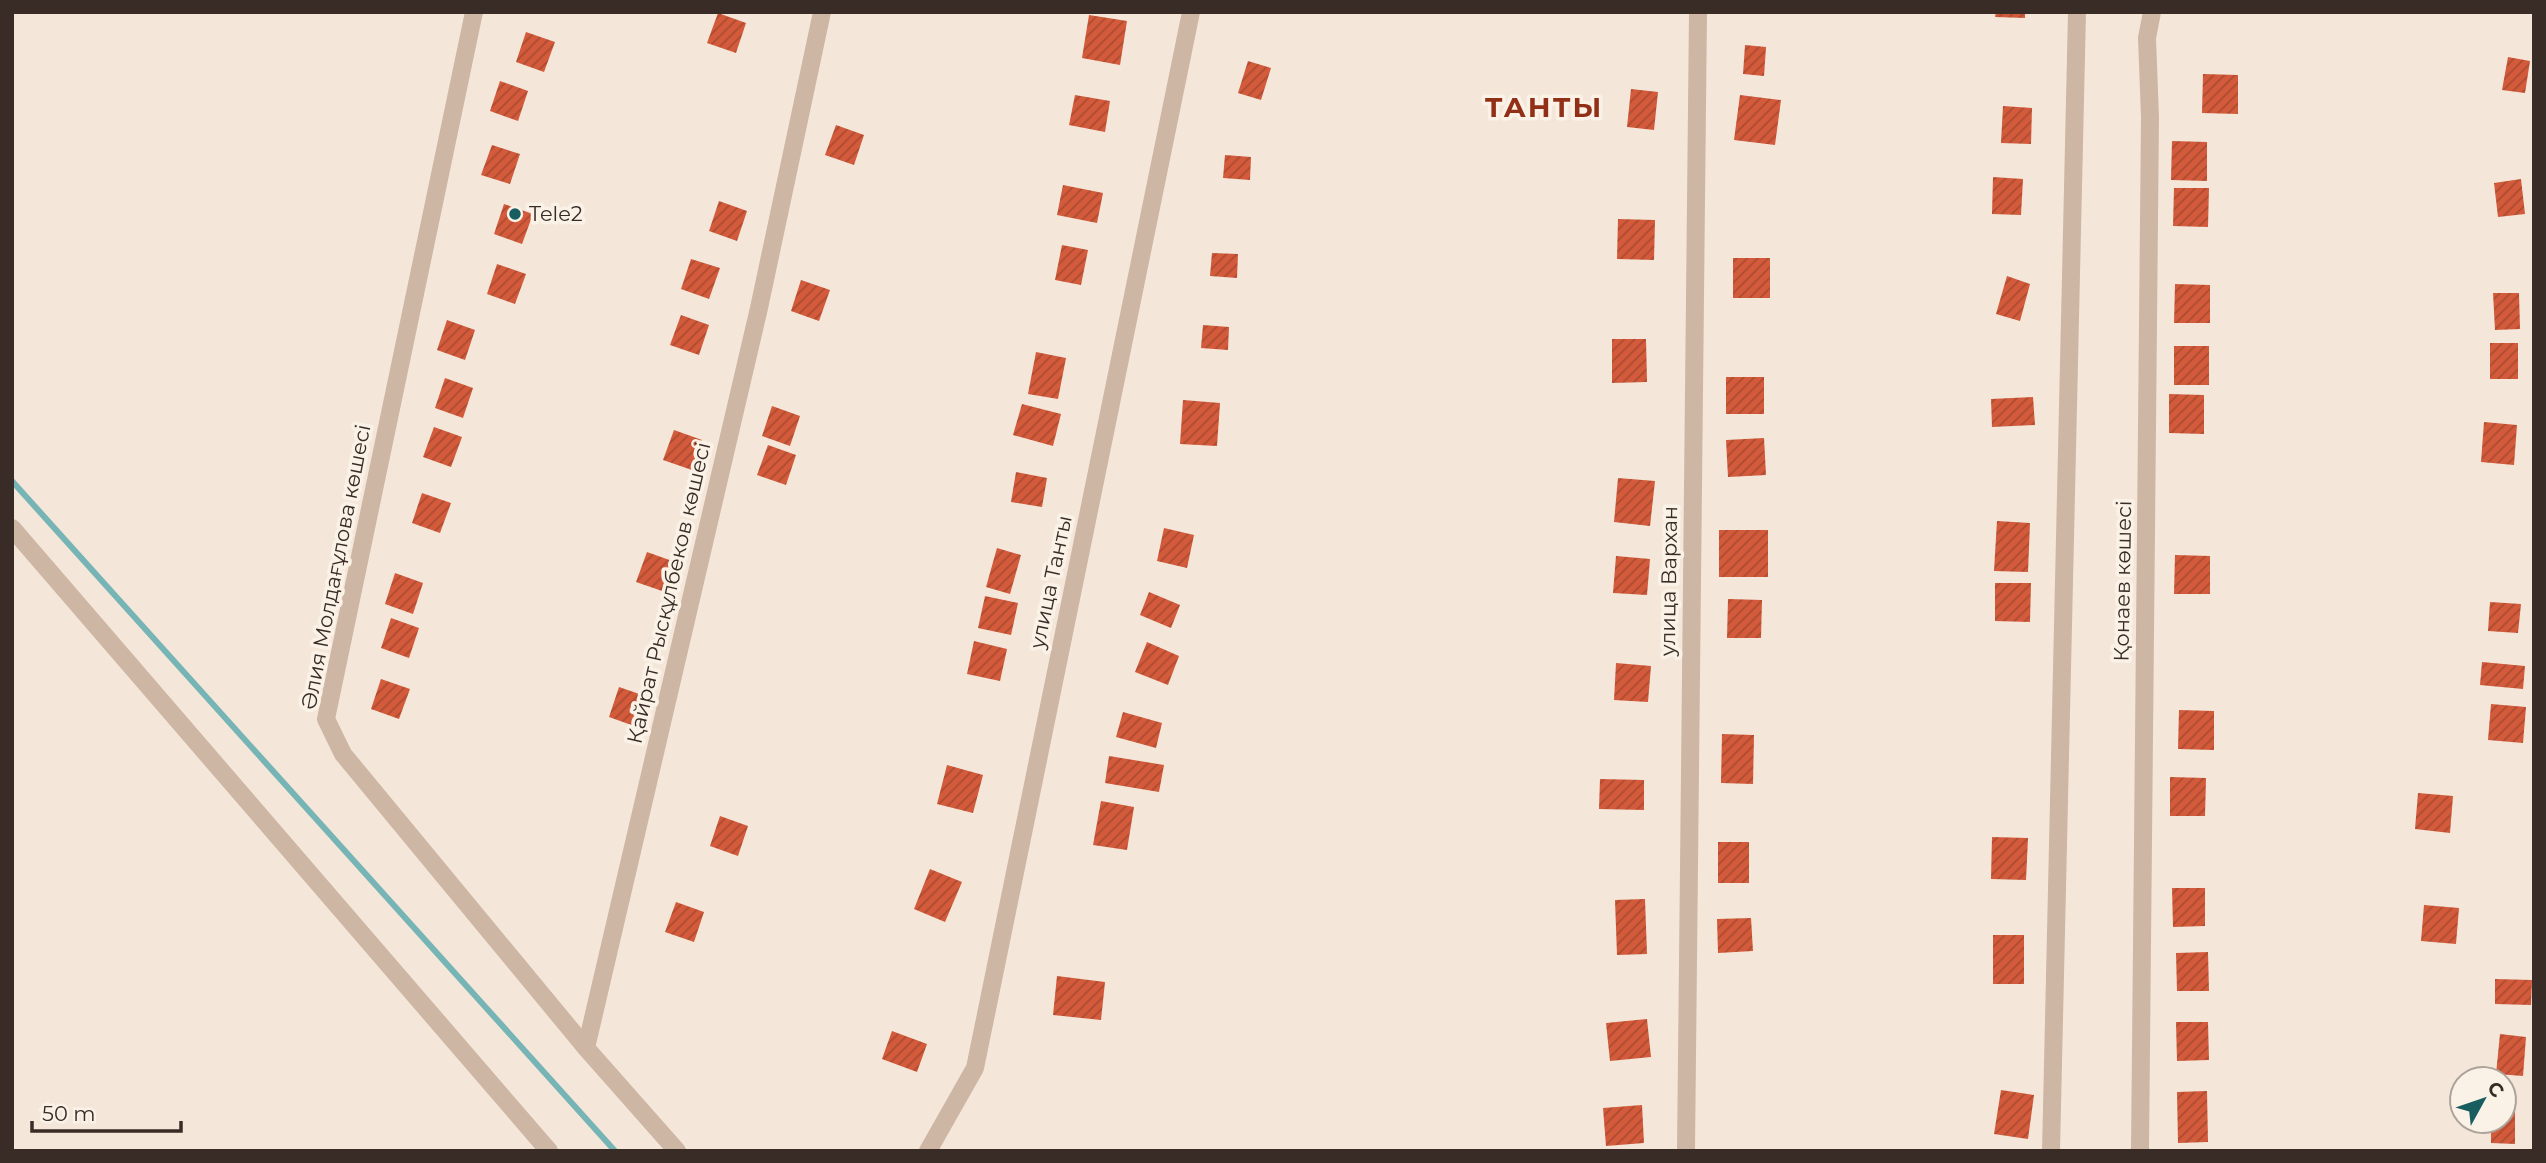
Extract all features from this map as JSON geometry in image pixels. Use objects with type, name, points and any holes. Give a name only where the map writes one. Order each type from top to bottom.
[{"type":"street","name":"Әлия Молдағұлова көшесі","points":[[474,12],[326,719],[343,754],[586,1048]]},
{"type":"street","name":"Қайрат Рысқұлбеков көшесі","points":[[586,1048],[759,307],[822,12]]},
{"type":"street","name":"улица Танты","points":[[928,1151],[975,1068],[1191,12]]},
{"type":"street","name":"улица Вархан","points":[[1686,1151],[1698,12]]},
{"type":"street","points":[[2051,1151],[2077,12]]},
{"type":"street","name":"Қонаев көшесі","points":[[2140,1151],[2150,131],[2147,38],[2152,12]]},
{"type":"street","points":[[12,528],[549,1151]]},
{"type":"street","points":[[586,1048],[677,1151]]},
{"type":"building","points":[[1996,12],[2025,12],[2025,18],[1995,17]]},
{"type":"building","points":[[718,13],[746,23],[736,53],[707,43]]},
{"type":"building","points":[[1089,15],[1127,21],[1120,65],[1082,58]]},
{"type":"building","points":[[526,32],[555,42],[544,72],[516,62]]},
{"type":"building","points":[[1745,45],[1766,47],[1764,76],[1743,74]]},
{"type":"building","points":[[2508,57],[2530,61],[2525,93],[2502,90]]},
{"type":"building","points":[[1248,61],[1271,68],[1261,100],[1238,93]]},
{"type":"building","points":[[2203,74],[2238,75],[2238,114],[2202,113]]},
{"type":"building","points":[[500,81],[528,91],[518,121],[490,111]]},
{"type":"building","points":[[1631,89],[1658,92],[1654,130],[1627,127]]},
{"type":"building","points":[[1075,95],[1110,101],[1105,132],[1069,125]]},
{"type":"building","points":[[1740,95],[1781,100],[1775,145],[1734,140]]},
{"type":"building","points":[[2003,106],[2032,108],[2031,144],[2001,143]]},
{"type":"building","points":[[836,125],[864,135],[854,165],[825,155]]},
{"type":"building","points":[[2172,141],[2207,142],[2207,181],[2171,180]]},
{"type":"building","points":[[492,145],[520,154],[510,184],[481,175]]},
{"type":"building","points":[[1225,155],[1251,157],[1250,180],[1223,178]]},
{"type":"building","points":[[1993,177],[2023,179],[2021,215],[1992,214]]},
{"type":"building","points":[[2521,179],[2525,214],[2498,217],[2494,183]]},
{"type":"building","points":[[1063,185],[1103,193],[1097,223],[1057,215]]},
{"type":"building","points":[[2174,188],[2209,188],[2208,227],[2173,226]]},
{"type":"building","points":[[719,201],[747,211],[737,241],[709,231]]},
{"type":"building","points":[[504,204],[533,214],[522,244],[494,234]]},
{"type":"building","points":[[1618,219],[1655,220],[1654,260],[1617,259]]},
{"type":"building","points":[[1062,245],[1088,250],[1081,285],[1055,280]]},
{"type":"building","points":[[1212,253],[1238,254],[1237,278],[1210,276]]},
{"type":"building","points":[[1733,258],[1770,258],[1770,298],[1733,298]]},
{"type":"building","points":[[691,259],[720,268],[709,299],[681,289]]},
{"type":"building","points":[[497,264],[526,274],[515,304],[487,294]]},
{"type":"building","points":[[2007,276],[2030,284],[2020,321],[1996,314]]},
{"type":"building","points":[[801,280],[830,290],[819,321],[791,311]]},
{"type":"building","points":[[2175,284],[2210,285],[2210,323],[2174,323]]},
{"type":"building","points":[[2493,293],[2519,293],[2520,329],[2495,330]]},
{"type":"building","points":[[681,315],[709,325],[699,355],[670,345]]},
{"type":"building","points":[[447,320],[475,330],[465,360],[437,350]]},
{"type":"building","points":[[1203,325],[1229,327],[1228,350],[1201,348]]},
{"type":"building","points":[[1612,339],[1646,339],[1647,382],[1612,383]]},
{"type":"building","points":[[2490,343],[2518,343],[2518,379],[2490,379]]},
{"type":"building","points":[[2174,346],[2209,346],[2209,385],[2174,385]]},
{"type":"building","points":[[1036,352],[1066,358],[1058,399],[1028,394]]},
{"type":"building","points":[[1726,377],[1764,377],[1764,414],[1726,414]]},
{"type":"building","points":[[445,378],[473,388],[463,418],[435,408]]},
{"type":"building","points":[[2169,394],[2204,395],[2204,434],[2169,433]]},
{"type":"building","points":[[2033,397],[2035,425],[1992,427],[1991,399]]},
{"type":"building","points":[[1183,400],[1220,403],[1217,446],[1180,444]]},
{"type":"building","points":[[1022,404],[1061,414],[1053,446],[1013,435]]},
{"type":"building","points":[[772,406],[800,416],[790,446],[762,436]]},
{"type":"building","points":[[2484,422],[2517,425],[2514,465],[2481,462]]},
{"type":"building","points":[[434,427],[462,437],[451,467],[423,457]]},
{"type":"building","points":[[674,430],[702,440],[692,470],[663,460]]},
{"type":"building","points":[[1764,438],[1766,475],[1728,477],[1726,440]]},
{"type":"building","points":[[768,445],[796,455],[786,485],[757,475]]},
{"type":"building","points":[[1016,472],[1047,478],[1042,507],[1011,502]]},
{"type":"building","points":[[1618,478],[1655,481],[1650,526],[1614,522]]},
{"type":"building","points":[[422,493],[451,503],[440,533],[412,523]]},
{"type":"building","points":[[1997,521],[2030,523],[2028,572],[1994,571]]},
{"type":"building","points":[[1164,528],[1194,535],[1187,568],[1157,561]]},
{"type":"building","points":[[1719,530],[1768,530],[1768,577],[1719,577]]},
{"type":"building","points":[[997,548],[1021,555],[1010,594],[986,587]]},
{"type":"building","points":[[647,552],[675,562],[665,592],[636,582]]},
{"type":"building","points":[[2175,555],[2210,556],[2210,594],[2174,594]]},
{"type":"building","points":[[1616,556],[1650,559],[1647,595],[1613,593]]},
{"type":"building","points":[[395,573],[423,583],[413,614],[385,604]]},
{"type":"building","points":[[1995,583],[2031,583],[2030,622],[1995,621]]},
{"type":"building","points":[[1149,592],[1180,605],[1171,628],[1140,615]]},
{"type":"building","points":[[985,596],[1018,603],[1011,635],[978,628]]},
{"type":"building","points":[[1728,599],[1762,600],[1761,638],[1727,638]]},
{"type":"building","points":[[2490,602],[2521,604],[2518,633],[2488,631]]},
{"type":"building","points":[[391,618],[419,628],[409,658],[381,648]]},
{"type":"building","points":[[974,641],[1007,649],[1000,681],[967,674]]},
{"type":"building","points":[[1147,642],[1179,656],[1168,685],[1135,672]]},
{"type":"building","points":[[2482,662],[2525,666],[2523,689],[2480,685]]},
{"type":"building","points":[[1616,663],[1651,666],[1648,702],[1614,700]]},
{"type":"building","points":[[381,679],[410,689],[399,719],[371,709]]},
{"type":"building","points":[[619,687],[648,697],[637,727],[609,717]]},
{"type":"building","points":[[2491,704],[2526,707],[2523,743],[2488,740]]},
{"type":"building","points":[[2179,710],[2214,711],[2214,750],[2178,749]]},
{"type":"building","points":[[1123,712],[1162,723],[1156,748],[1116,737]]},
{"type":"building","points":[[1722,734],[1754,735],[1753,784],[1721,783]]},
{"type":"building","points":[[1109,756],[1164,765],[1159,792],[1105,783]]},
{"type":"building","points":[[947,765],[983,775],[973,813],[937,804]]},
{"type":"building","points":[[2170,777],[2206,778],[2205,816],[2170,816]]},
{"type":"building","points":[[1600,779],[1644,780],[1644,810],[1599,809]]},
{"type":"building","points":[[2418,793],[2453,796],[2450,833],[2415,829]]},
{"type":"building","points":[[1101,801],[1134,807],[1127,850],[1093,845]]},
{"type":"building","points":[[720,816],[748,826],[738,856],[710,846]]},
{"type":"building","points":[[1992,837],[2028,838],[2026,880],[1991,879]]},
{"type":"building","points":[[1718,842],[1749,842],[1749,883],[1718,883]]},
{"type":"building","points":[[930,869],[962,882],[945,922],[914,909]]},
{"type":"building","points":[[2172,888],[2205,888],[2205,926],[2173,927]]},
{"type":"building","points":[[1645,899],[1647,954],[1617,955],[1615,900]]},
{"type":"building","points":[[676,902],[704,912],[694,942],[665,932]]},
{"type":"building","points":[[2424,905],[2459,908],[2456,944],[2421,941]]},
{"type":"building","points":[[1751,918],[1753,951],[1718,953],[1717,919]]},
{"type":"building","points":[[1993,935],[2024,935],[2024,984],[1993,984]]},
{"type":"building","points":[[2208,952],[2209,991],[2177,991],[2176,953]]},
{"type":"building","points":[[1057,976],[1105,982],[1101,1020],[1053,1015]]},
{"type":"building","points":[[2495,979],[2532,980],[2531,1005],[2495,1004]]},
{"type":"building","points":[[1647,1019],[1651,1057],[1610,1061],[1606,1023]]},
{"type":"building","points":[[2176,1022],[2208,1022],[2209,1060],[2177,1061]]},
{"type":"building","points":[[892,1031],[927,1044],[917,1072],[882,1059]]},
{"type":"building","points":[[2500,1034],[2526,1037],[2523,1076],[2518,1076],[2518,1065],[2497,1065]]},
{"type":"building","points":[[2001,1090],[2034,1095],[2028,1139],[1994,1134]]},
{"type":"building","points":[[2207,1091],[2208,1142],[2178,1143],[2177,1092]]},
{"type":"building","points":[[1642,1105],[1644,1143],[1606,1146],[1603,1108]]},
{"type":"building","points":[[2491,1135],[2515,1135],[2515,1144],[2491,1143]]},
{"type":"waterway","points":[[12,481],[615,1151]]},
{"type":"place","name":"Tele2","points":[[515,214]]},
{"type":"district","name":"ТАНТЫ","points":[[1544,107]]}]
